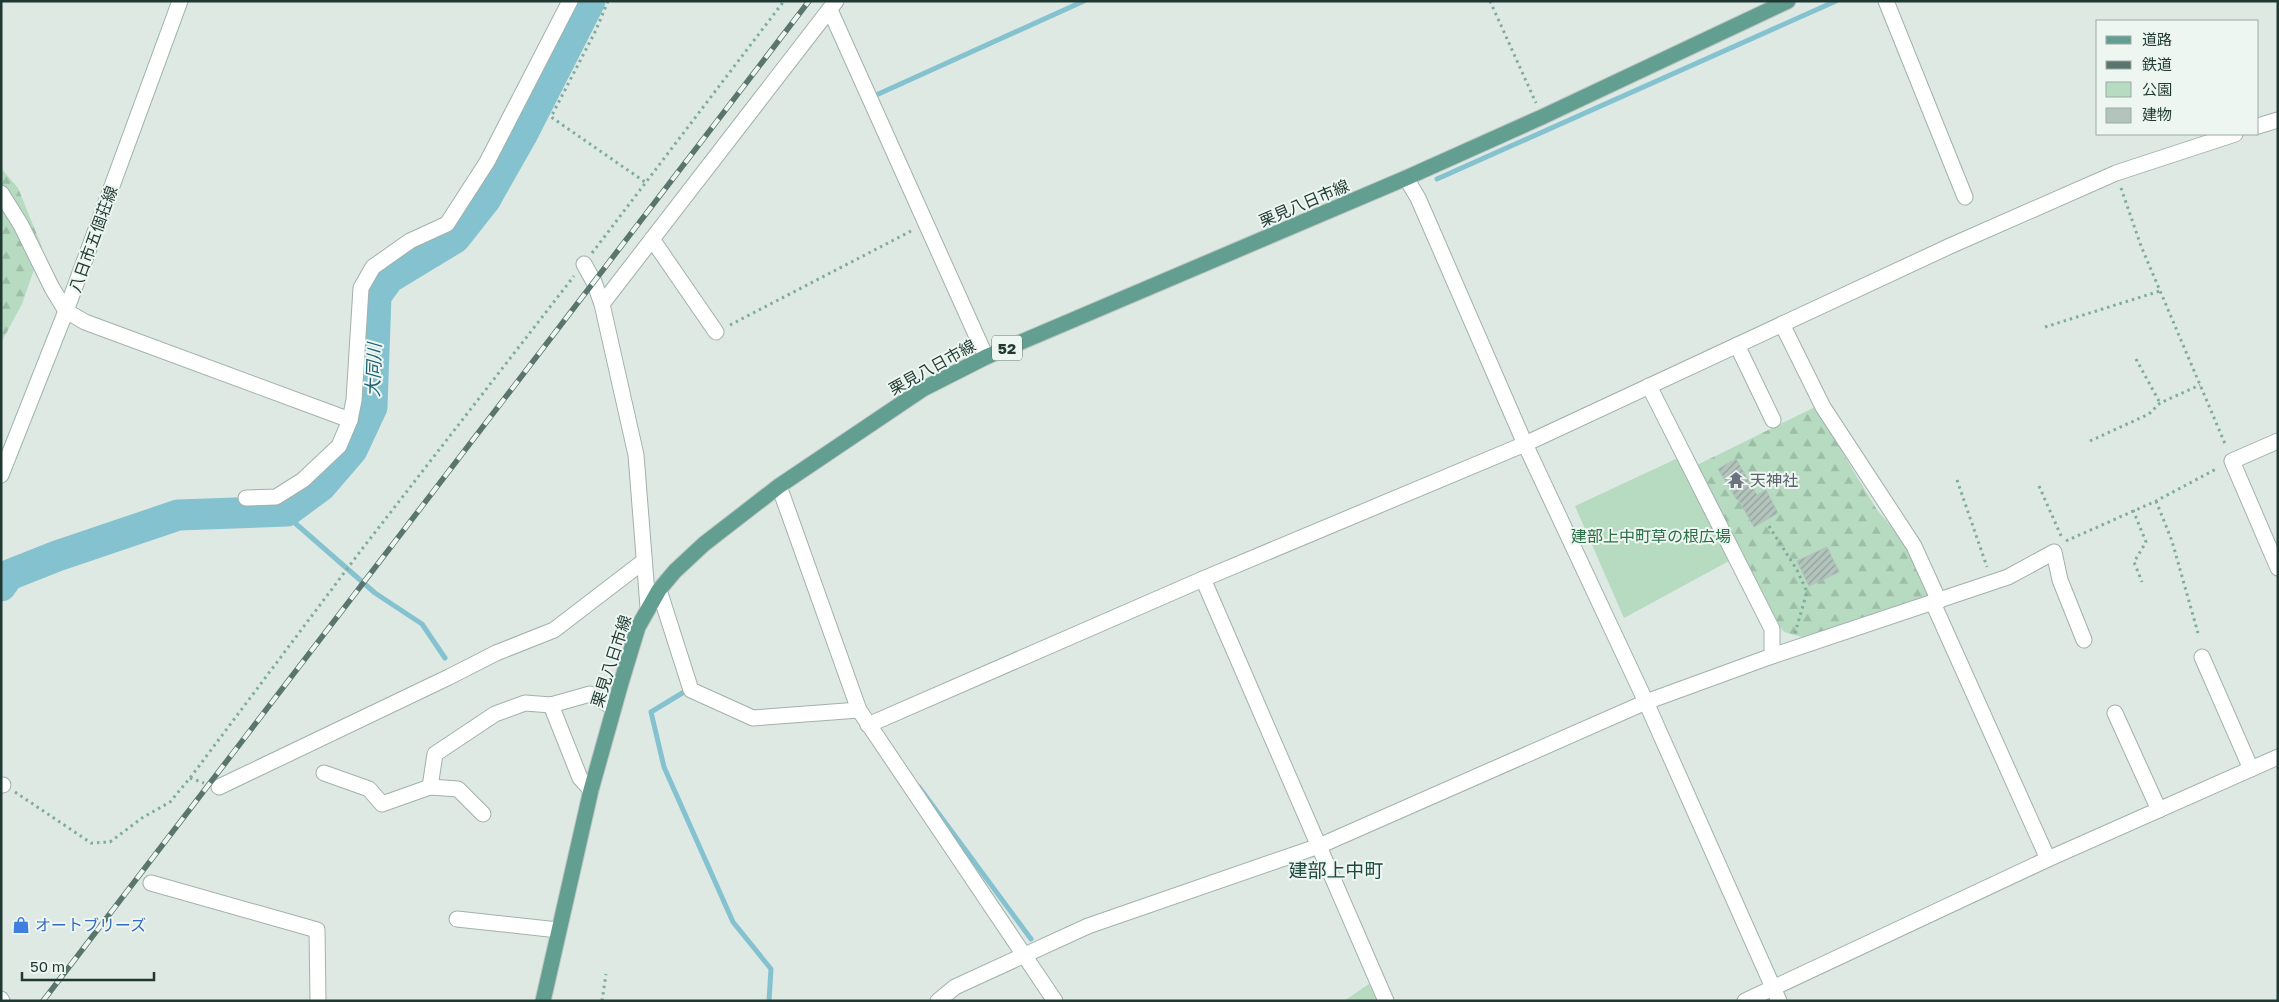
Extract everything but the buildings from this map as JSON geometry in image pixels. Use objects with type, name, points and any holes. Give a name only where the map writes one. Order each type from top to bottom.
[{"type":"main road","name":"栗見八日市線","points":[[543,1001],[591,790],[638,627],[659,590],[675,571],[704,544],[778,486],[923,389],[986,357],[1406,178],[1542,117],[1788,1]]},
{"type":"street","name":"八日市五個荘線","points":[[1,475],[66,310],[180,1]]},
{"type":"street","points":[[246,498],[276,497],[303,480],[340,446],[350,420],[354,400],[361,288],[372,267],[410,241],[446,224],[487,162],[570,1]]},
{"type":"street","points":[[1886,1],[1965,197]]},
{"type":"street","points":[[602,304],[833,6],[986,357]]},
{"type":"street","points":[[2259,126],[2278,120]]},
{"type":"street","points":[[868,725],[1203,579],[1525,444],[1950,246],[2116,173],[2233,135]]},
{"type":"street","points":[[1406,178],[1418,198],[1525,444],[1646,702],[1778,1001]]},
{"type":"street","points":[[1,193],[21,224],[52,288],[66,310],[94,325],[350,420]]},
{"type":"street","points":[[652,239],[716,332]]},
{"type":"street","points":[[584,264],[594,282],[602,304],[636,455],[648,607]]},
{"type":"street","points":[[1782,324],[1823,407],[1914,546],[1936,602],[2048,859]]},
{"type":"street","points":[[1737,345],[1773,420]]},
{"type":"street","points":[[1649,386],[1772,629],[1772,656]]},
{"type":"street","points":[[2278,441],[2232,461],[2278,568]]},
{"type":"street","points":[[778,486],[859,710],[1026,955],[1055,1001]]},
{"type":"street","points":[[938,1001],[955,987],[1088,926],[1319,846],[1646,702],[1772,656],[2008,577],[2054,552],[2060,580],[2084,640]]},
{"type":"street","points":[[219,788],[496,653],[554,630],[644,560]]},
{"type":"street","points":[[1203,579],[1386,1001]]},
{"type":"street","points":[[659,590],[691,690],[753,718],[859,710]]},
{"type":"street","points":[[2202,656],[2251,769]]},
{"type":"street","points":[[430,788],[434,754],[495,714],[525,703],[551,705],[590,694],[614,708]]},
{"type":"street","points":[[551,705],[580,778],[591,790]]},
{"type":"street","points":[[2115,713],[2159,810]]},
{"type":"street","points":[[1746,1001],[1772,987],[2048,859],[2278,757]]},
{"type":"street","points":[[324,773],[370,789],[382,804],[430,788],[458,789],[483,814]]},
{"type":"street","points":[[151,883],[317,930],[318,1001]]},
{"type":"street","points":[[457,919],[558,930]]},
{"type":"path","points":[[608,1],[596,30],[551,117],[645,182]]},
{"type":"path","points":[[1490,1],[1542,117]]},
{"type":"path","points":[[2039,486],[2064,542],[2156,500],[2232,461],[2141,246],[2116,173]]},
{"type":"path","points":[[716,332],[926,223]]},
{"type":"path","points":[[2045,327],[2160,291]]},
{"type":"path","points":[[2136,359],[2160,403]]},
{"type":"path","points":[[2090,441],[2149,414],[2160,403],[2200,385]]},
{"type":"path","points":[[1957,480],[1992,582]]},
{"type":"path","points":[[2156,500],[2172,540],[2198,633]]},
{"type":"path","points":[[2133,510],[2146,542],[2134,562],[2142,582]]},
{"type":"path","points":[[1769,526],[1797,570],[1808,592],[1790,650]]},
{"type":"path","points":[[2,785],[91,843],[110,842],[142,818],[170,802],[359,553]]},
{"type":"path","points":[[602,1001],[606,974]]},
{"type":"green space","points":[[1,168],[18,188],[42,247],[22,304],[1,343]]},
{"type":"green space","points":[[1815,407],[1877,510],[1909,547],[1930,597],[1809,639],[1784,632],[1771,615],[1695,466]]},
{"type":"green space","name":"建部上中町草の根広場","points":[[1678,458],[1729,561],[1624,618],[1575,506]]},
{"type":"green space","points":[[1369,984],[1377,1001],[1344,1001]]},
{"type":"waterway","name":"大同川","points":[[1,586],[9,575],[57,556],[178,515],[287,511],[321,486],[352,450],[372,407],[376,296],[389,278],[455,238],[485,200],[523,133],[590,1]]},
{"type":"waterway","points":[[874,96],[1084,1]]},
{"type":"waterway","points":[[1437,179],[1836,1]]},
{"type":"waterway","points":[[287,511],[295,523],[375,593],[422,624],[445,658]]},
{"type":"waterway","points":[[684,692],[651,712],[664,767],[733,922],[771,969],[769,1001]]},
{"type":"waterway","points":[[919,787],[1031,939]]},
{"type":"railway","points":[[43,1001],[809,1]]},
{"type":"place","name":"天神社","points":[[1736,480]]},
{"type":"place","name":"オートブリーズ","points":[[21,925]]},
{"type":"district","name":"建部上中町","points":[[1336,869]]}]
